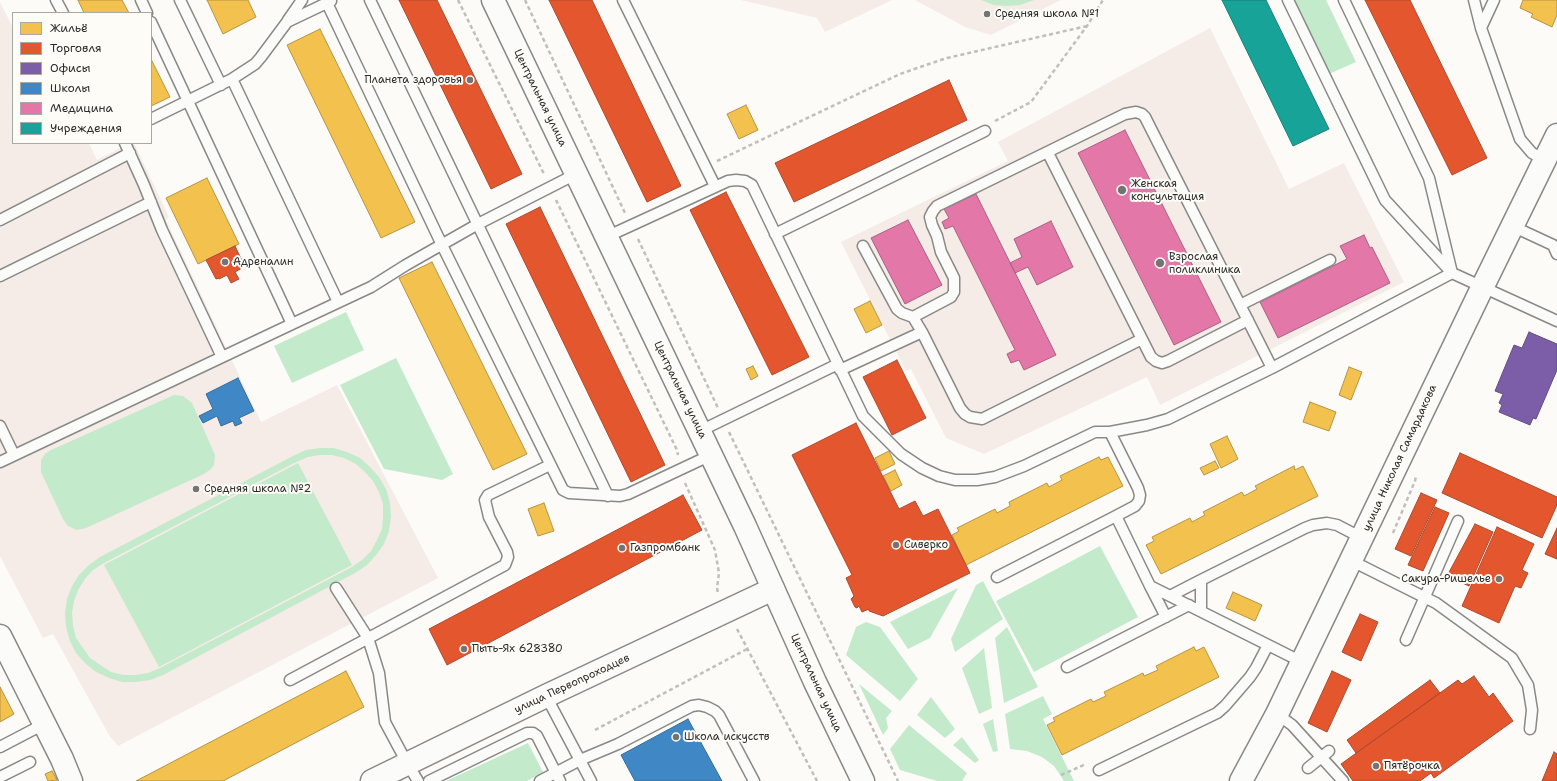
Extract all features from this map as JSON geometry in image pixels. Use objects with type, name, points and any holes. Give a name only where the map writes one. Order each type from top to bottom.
[{"type":"street","name":"Центральная улица","points":[[493,0],[745,526],[815,682],[863,781]]},
{"type":"street","name":"улица Николая Самардакова","points":[[1242,781],[1277,714],[1352,561],[1482,288],[1553,145]]},
{"type":"street","name":"улица Первопроходцев","points":[[372,781],[413,772],[546,696],[773,589]]},
{"type":"street","points":[[0,636],[62,759],[71,781]]},
{"type":"lane","points":[[56,0],[62,12]]},
{"type":"lane","points":[[141,0],[147,12]]},
{"type":"lane","points":[[180,0],[221,85]]},
{"type":"lane","points":[[152,119],[221,85],[255,64],[302,0]]},
{"type":"lane","points":[[370,0],[608,496]]},
{"type":"lane","points":[[623,0],[715,186]]},
{"type":"lane","points":[[1288,0],[1385,200],[1452,273],[1557,321]]},
{"type":"lane","points":[[1344,0],[1429,178],[1452,273]]},
{"type":"lane","points":[[1474,0],[1481,28],[1520,139],[1532,153],[1553,145]]},
{"type":"lane","points":[[1481,28],[1494,0]]},
{"type":"lane","points":[[287,22],[330,1],[442,245],[562,490],[569,493],[620,496],[628,494],[711,455]]},
{"type":"lane","points":[[152,24],[292,324]]},
{"type":"lane","points":[[232,79],[338,302]]},
{"type":"lane","points":[[913,317],[951,297],[954,292],[954,278],[941,252],[930,217],[938,206],[1125,114],[1136,112],[1145,117],[1272,368]]},
{"type":"lane","points":[[775,234],[985,131]]},
{"type":"lane","points":[[125,144],[162,230],[222,357]]},
{"type":"lane","points":[[1048,153],[1151,357],[1162,363],[1168,362],[1248,320]]},
{"type":"lane","points":[[3,216],[130,154]]},
{"type":"lane","points":[[0,462],[371,287],[478,224],[576,174]]},
{"type":"lane","points":[[606,237],[728,181],[745,181],[752,185],[864,416],[874,428],[901,454],[922,468],[939,476],[954,480],[977,480],[995,477],[1009,473],[1095,432],[1110,432],[1147,425],[1168,419],[1272,368],[1452,273]]},
{"type":"lane","points":[[0,276],[151,202]]},
{"type":"lane","points":[[1512,226],[1553,245],[1557,254]]},
{"type":"lane","points":[[863,246],[897,309],[902,313],[913,317],[960,408],[970,417],[982,419],[1142,339]]},
{"type":"lane","points":[[1240,305],[1330,260]]},
{"type":"lane","points":[[700,432],[839,367],[922,332]]},
{"type":"lane","points":[[0,426],[14,455]]},
{"type":"lane","points":[[997,577],[1135,506],[1140,495],[1138,488],[1110,432]]},
{"type":"lane","points":[[290,680],[504,565],[508,557],[507,552],[489,517],[485,500],[488,495],[550,465]]},
{"type":"lane","points":[[1116,516],[1166,617]]},
{"type":"lane","points":[[1406,640],[1458,521]]},
{"type":"lane","points":[[1170,596],[1314,525],[1327,523],[1337,525],[1362,538]]},
{"type":"lane","points":[[1352,561],[1436,603],[1512,658],[1528,685],[1532,710],[1530,729]]},
{"type":"lane","points":[[1201,580],[1201,611]]},
{"type":"lane","points":[[1150,586],[1302,662]]},
{"type":"lane","points":[[336,588],[368,638],[379,673],[385,722],[413,772]]},
{"type":"lane","points":[[1067,667],[1189,605]]},
{"type":"lane","points":[[1099,770],[1217,713],[1250,677],[1268,645]]},
{"type":"lane","points":[[546,696],[591,781]]},
{"type":"lane","points":[[540,781],[558,777],[580,760],[618,744],[692,706],[699,705],[716,711],[719,715],[754,781]]},
{"type":"lane","points":[[1277,714],[1325,754],[1343,781]]},
{"type":"lane","points":[[0,747],[44,724]]},
{"type":"lane","points":[[429,781],[527,733],[532,733],[537,736],[558,777]]},
{"type":"lane","points":[[1308,768],[1325,754]]},
{"type":"lane","points":[[0,777],[30,762]]},
{"type":"path","points":[[458,0],[677,450],[683,479],[715,550],[719,573],[717,590],[817,781]]},
{"type":"path","points":[[524,0],[723,420],[898,781]]},
{"type":"path","points":[[985,131],[988,126],[1031,102],[1087,26],[1103,0]]},
{"type":"path","points":[[705,166],[908,71],[947,58],[1087,26]]},
{"type":"path","points":[[595,730],[747,648]]},
{"type":"path","points":[[1061,775],[1086,764],[1099,770]]},
{"type":"shaded area","points":[[741,0],[892,0],[825,32],[817,18]]},
{"type":"shaded area","name":"Средняя школа №1","points":[[915,0],[1061,0],[991,35],[965,27]]},
{"type":"shaded area","name":"Средняя школа №2","points":[[0,2],[12,26],[12,144],[89,144],[97,160],[128,144],[134,144],[169,217],[166,220],[261,422],[337,385],[438,578],[118,746],[109,735],[53,634],[43,638],[0,556]]},
{"type":"shaded area","points":[[1210,28],[1289,189],[1344,163],[1404,282],[1160,405],[1147,377],[984,454],[946,438],[911,369],[906,371],[841,242],[1008,161],[998,142]]},
{"type":"green space","points":[[981,0],[1034,0],[1020,5],[1007,6],[994,5]]},
{"type":"green space","points":[[1294,0],[1326,0],[1356,62],[1329,74]]},
{"type":"green space","points":[[346,312],[364,350],[292,383],[274,346]]},
{"type":"green space","points":[[396,358],[453,474],[442,480],[384,469],[340,385]]},
{"type":"green space","points":[[174,395],[183,396],[192,403],[215,455],[214,465],[211,469],[204,474],[86,528],[77,530],[68,526],[63,519],[41,472],[41,460],[45,454]]},
{"type":"green space","points":[[334,448],[360,458],[379,477],[386,489],[390,503],[391,517],[389,531],[384,544],[367,565],[355,573],[163,675],[150,680],[122,682],[96,672],[85,663],[76,653],[70,641],[66,627],[65,613],[67,599],[72,586],[79,575],[89,565],[100,557],[306,450]],"holes":[[[332,455],[344,458],[356,464],[365,472],[373,481],[383,504],[382,529],[371,551],[362,560],[352,567],[148,673],[123,675],[111,672],[90,658],[76,638],[72,613],[78,590],[93,570],[296,462],[308,457]]]},
{"type":"green space","points":[[298,463],[352,565],[159,667],[104,565]]},
{"type":"green space","points":[[1100,546],[1138,617],[1034,672],[996,601]]},
{"type":"green space","points":[[983,581],[1003,619],[955,652],[951,639],[976,585]]},
{"type":"green space","points":[[958,588],[930,638],[908,649],[890,622]]},
{"type":"green space","points":[[866,622],[880,627],[918,679],[900,701],[846,655],[856,627]]},
{"type":"green space","points":[[1007,627],[1038,687],[1004,703],[995,638]]},
{"type":"green space","points":[[984,648],[992,708],[979,714],[962,668]]},
{"type":"green space","points":[[859,684],[892,711],[886,718],[888,728],[883,735]]},
{"type":"green space","points":[[1043,696],[1052,714],[1043,719],[1074,781],[1064,781],[1054,766],[1042,757],[1027,751],[1010,749],[1005,714]]},
{"type":"green space","points":[[931,697],[955,729],[945,738],[917,715]]},
{"type":"green space","points":[[993,719],[998,751],[993,752],[983,724]]},
{"type":"green space","points":[[909,725],[967,773],[962,781],[937,781],[900,770],[890,749]]},
{"type":"green space","points":[[962,737],[979,760],[975,763],[953,745]]},
{"type":"green space","points":[[528,743],[543,772],[527,781],[446,781]]},
{"type":"building: Жильё","points":[[78,0],[122,0],[128,12],[84,12]]},
{"type":"building: Жильё","points":[[207,0],[248,0],[256,17],[223,34]]},
{"type":"building: Жильё","points":[[1523,0],[1557,0],[1557,15],[1552,27],[1531,17],[1533,14],[1520,8]]},
{"type":"building: Жильё","points":[[320,29],[415,222],[381,238],[287,45]]},
{"type":"building: Жильё","points":[[152,61],[170,97],[152,106]]},
{"type":"building: Жильё","points":[[746,105],[758,130],[739,139],[727,114]]},
{"type":"building: Жильё","points":[[207,178],[239,244],[198,264],[166,198]]},
{"type":"building: Жильё","points":[[432,262],[527,454],[493,470],[399,278]]},
{"type":"building: Жильё","points":[[870,301],[882,325],[866,333],[854,309]]},
{"type":"building: Жильё","points":[[753,366],[758,376],[751,380],[746,369]]},
{"type":"building: Жильё","points":[[1349,367],[1362,372],[1351,400],[1339,395]]},
{"type":"building: Жильё","points":[[1310,402],[1336,412],[1329,431],[1303,422]]},
{"type":"building: Жильё","points":[[1227,436],[1238,459],[1221,468],[1210,444]]},
{"type":"building: Жильё","points":[[889,451],[895,464],[881,471],[875,458]]},
{"type":"building: Жильё","points":[[1099,457],[1101,460],[1108,457],[1123,486],[966,565],[952,535],[959,531],[957,528],[995,509],[997,513],[1010,506],[1009,502],[1047,483],[1049,487],[1062,480],[1060,476]]},
{"type":"building: Жильё","points":[[1215,461],[1219,468],[1204,475],[1200,468]]},
{"type":"building: Жильё","points":[[1294,466],[1295,470],[1303,466],[1318,496],[1161,574],[1146,545],[1154,541],[1152,537],[1190,518],[1192,522],[1205,515],[1203,512],[1242,492],[1244,496],[1257,489],[1255,486]]},
{"type":"building: Жильё","points":[[895,470],[902,485],[891,491],[883,476]]},
{"type":"building: Жильё","points":[[544,503],[554,531],[538,536],[528,509]]},
{"type":"building: Жильё","points":[[1233,592],[1262,605],[1255,621],[1226,608]]},
{"type":"building: Жильё","points":[[1194,647],[1196,651],[1204,647],[1219,677],[1062,755],[1047,725],[1055,721],[1053,718],[1091,699],[1093,702],[1106,696],[1104,692],[1143,673],[1144,676],[1158,670],[1156,666]]},
{"type":"building: Жильё","points":[[346,671],[364,707],[223,781],[136,781]]},
{"type":"building: Жильё","points":[[0,687],[14,714],[0,722]]},
{"type":"building: Жильё","points":[[52,771],[57,780],[48,781],[45,774]]},
{"type":"building: Торговля","points":[[399,0],[437,0],[522,174],[491,189]]},
{"type":"building: Торговля","points":[[549,0],[592,0],[681,186],[647,202]]},
{"type":"building: Торговля","points":[[1365,0],[1410,0],[1487,158],[1452,175]]},
{"type":"building: Торговля","points":[[949,80],[967,120],[794,202],[775,163]]},
{"type":"building: Торговля","points":[[726,192],[809,357],[772,375],[690,210]]},
{"type":"building: Торговля","points":[[540,207],[665,465],[631,482],[506,224]]},
{"type":"building: Торговля","name":"Адреналин","points":[[235,246],[244,265],[235,272],[239,279],[231,283],[227,275],[216,279],[206,260]]},
{"type":"building: Торговля","points":[[897,360],[926,418],[892,435],[863,377]]},
{"type":"building: Торговля","name":"Сиверко","points":[[856,423],[899,509],[915,501],[923,516],[938,509],[970,573],[883,616],[869,611],[869,609],[862,612],[859,606],[857,608],[855,607],[851,599],[854,596],[846,578],[852,575],[792,455]]},
{"type":"building: Торговля","points":[[1460,453],[1557,497],[1557,505],[1542,538],[1442,493]]},
{"type":"building: Торговля","points":[[1421,493],[1437,500],[1411,556],[1395,549]]},
{"type":"building: Торговля","points":[[683,495],[702,530],[447,665],[429,629]]},
{"type":"building: Торговля","points":[[1435,507],[1449,513],[1423,571],[1408,565]]},
{"type":"building: Торговля","points":[[1475,524],[1493,532],[1469,586],[1447,576]]},
{"type":"building: Торговля","name":"Сакура-Ришелье","points":[[1497,527],[1534,544],[1522,570],[1528,573],[1521,588],[1515,586],[1499,623],[1462,606]]},
{"type":"building: Торговля","points":[[1557,528],[1557,559],[1545,554]]},
{"type":"building: Торговля","points":[[1360,614],[1378,622],[1361,661],[1342,652]]},
{"type":"building: Торговля","points":[[1332,671],[1351,680],[1327,732],[1308,723]]},
{"type":"building: Торговля","points":[[1474,676],[1489,697],[1493,693],[1513,721],[1434,778],[1431,773],[1420,781],[1353,781],[1341,764],[1458,680],[1462,684]]},
{"type":"building: Торговля","points":[[1430,680],[1440,693],[1356,753],[1347,740]]},
{"type":"building: Торговля","points":[[1554,752],[1557,754],[1557,781],[1542,781]]},
{"type":"building: Офисы","points":[[1529,332],[1557,344],[1557,370],[1536,419],[1533,418],[1530,425],[1499,412],[1502,405],[1499,403],[1503,394],[1495,391],[1514,345],[1522,348]]},
{"type":"building: Школы","points":[[238,378],[254,411],[239,418],[242,423],[235,426],[233,421],[221,426],[217,416],[203,423],[199,416],[213,409],[206,394]]},
{"type":"building: Школы","name":"Школа искусств","points":[[688,719],[722,781],[635,781],[621,755]]},
{"type":"building: Медицина","points":[[1125,130],[1221,322],[1174,345],[1078,153]]},
{"type":"building: Медицина","points":[[976,194],[1056,355],[1024,370],[1019,360],[1011,363],[1007,354],[1015,350],[953,226],[945,229],[942,222],[949,218],[944,209]]},
{"type":"building: Медицина","points":[[908,220],[942,285],[905,304],[871,238]]},
{"type":"building: Медицина","points":[[1051,221],[1073,267],[1037,285],[1028,267],[1015,273],[1010,263],[1022,257],[1014,239]]},
{"type":"building: Медицина","points":[[1364,235],[1370,248],[1372,247],[1390,283],[1278,338],[1260,302],[1347,259],[1340,246]]},
{"type":"building: Учреждения","points":[[1222,0],[1266,0],[1329,129],[1293,146]]},
{"type":"place","name":"Средняя школа №1","points":[[987,14]]},
{"type":"place","name":"Планета здоровья","points":[[470,80]]},
{"type":"place","name":"Женская консультация","points":[[1122,190]]},
{"type":"place","name":"Адреналин","points":[[225,262]]},
{"type":"place","name":"Взрослая поликлиника","points":[[1160,263]]},
{"type":"place","name":"Средняя школа №2","points":[[196,489]]},
{"type":"place","name":"Сиверко","points":[[896,545]]},
{"type":"place","name":"Газпромбанк","points":[[622,548]]},
{"type":"place","name":"Сакура-Ришелье","points":[[1499,579]]},
{"type":"place","name":"Пыть-Ях 628380","points":[[464,649]]},
{"type":"place","name":"Школа искусств","points":[[676,737]]},
{"type":"place","name":"Пятёрочка","points":[[1376,766]]}]
